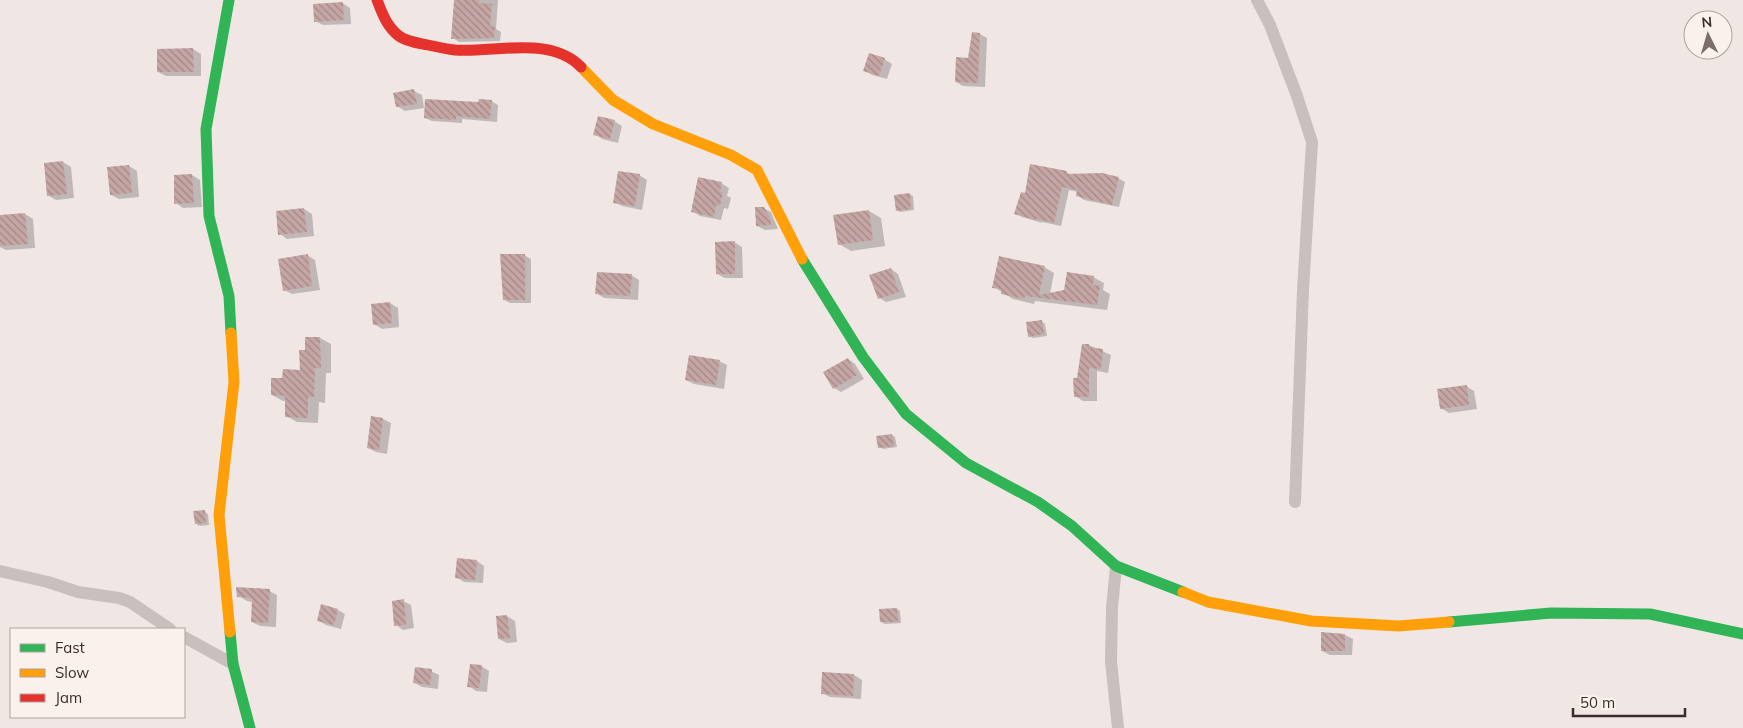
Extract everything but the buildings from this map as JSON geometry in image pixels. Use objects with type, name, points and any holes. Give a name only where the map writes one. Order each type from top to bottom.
[{"type":"street","points":[[229,0],[206,129],[209,216],[229,296],[234,382],[219,515],[233,664],[250,728]]},
{"type":"street","points":[[377,0],[387,23],[399,36],[416,43],[455,50],[536,48],[551,50],[561,54],[574,60],[613,100],[653,124],[731,155],[757,170],[803,261],[863,356],[906,414],[966,463],[1038,502],[1072,526],[1116,566],[1208,602],[1311,620],[1399,626],[1551,613],[1650,614],[1743,634]]},
{"type":"street","points":[[1257,0],[1270,25],[1312,142],[1303,290],[1295,502]]},
{"type":"street","points":[[1116,566],[1112,608],[1111,661],[1118,728]]},
{"type":"street","points":[[0,571],[48,582],[78,592],[120,598],[130,602],[169,628]]},
{"type":"street","points":[[185,638],[233,664]]},
{"type":"traffic: fast","points":[[229,0],[206,129],[209,216],[229,296],[231,333]]},
{"type":"traffic: fast","points":[[802,259],[863,357],[906,414],[966,463],[1038,502],[1072,526],[1116,566],[1183,592]]},
{"type":"traffic: fast","points":[[1449,622],[1551,613],[1650,614],[1743,634]]},
{"type":"traffic: fast","points":[[230,632],[233,664],[250,728]]},
{"type":"traffic: slow","points":[[581,67],[613,100],[653,124],[731,155],[757,170],[802,259]]},
{"type":"traffic: slow","points":[[230,632],[219,515],[234,382],[231,333]]},
{"type":"traffic: slow","points":[[1183,592],[1208,602],[1311,621],[1399,626],[1449,622]]},
{"type":"traffic: jam","points":[[377,0],[385,20],[391,28],[399,36],[409,41],[455,50],[538,48],[554,51],[568,57],[581,67]]}]
